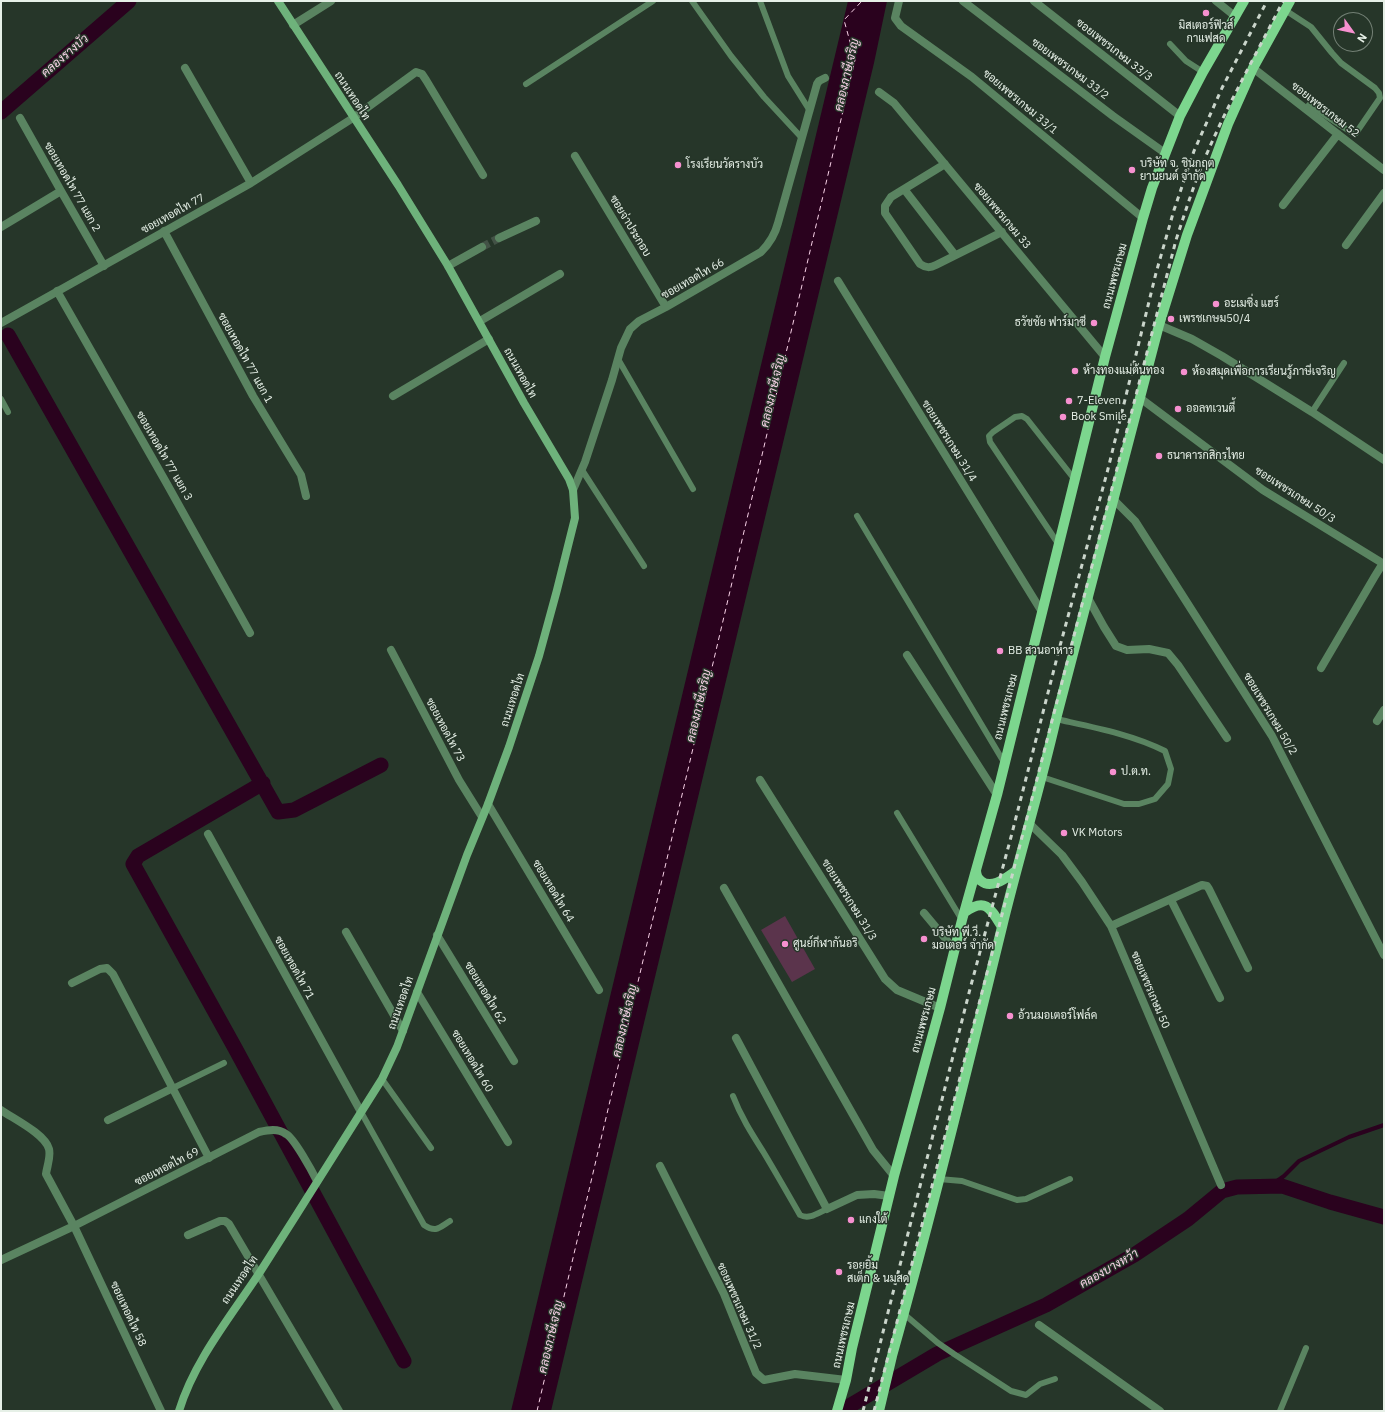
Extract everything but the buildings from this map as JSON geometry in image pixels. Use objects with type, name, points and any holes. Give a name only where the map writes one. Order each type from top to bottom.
[{"type":"main road","name":"ถนนเทอดไท","points":[[179,1411],[183,1398],[217,1334],[259,1273],[382,1079],[397,1047],[437,935],[488,804],[527,694],[557,590],[575,518],[573,490],[569,479],[524,403],[480,321],[398,185],[278,1]]},
{"type":"main road","name":"ถนนเพชรเกษม","points":[[838,1409],[894,1176],[997,795],[1105,357],[1143,218],[1152,188],[1180,116],[1203,72],[1244,1]]},
{"type":"main road","points":[[879,1411],[892,1356],[981,1018],[1016,871],[1042,777],[1159,325],[1206,180],[1228,124],[1253,68],[1290,1]]},
{"type":"main road","points":[[978,864],[976,873],[977,877],[984,883],[990,884],[1000,882],[1016,871]]},
{"type":"main road","points":[[964,916],[977,905],[981,904],[991,910],[1002,927]]},
{"type":"street","points":[[293,24],[331,1]]},
{"type":"street","name":"ซอยเพชรเกษม 33/1","points":[[899,1],[896,18],[900,26],[972,77],[1143,218]]},
{"type":"street","name":"ซอยเพชรเกษม 33/2","points":[[963,1],[1113,116],[1165,153]]},
{"type":"street","name":"ซอยเพชรเกษม 33/3","points":[[1034,1],[1180,116]]},
{"type":"street","points":[[1216,1],[1236,17]]},
{"type":"street","points":[[185,68],[251,183]]},
{"type":"street","name":"ซอยเพชรเกษม 52","points":[[1253,68],[1338,134],[1382,165]]},
{"type":"street","name":"ซอยเทอดไท 77","points":[[1,322],[251,183],[353,118],[416,72],[426,80],[483,175]]},
{"type":"street","name":"ซอยเทอดไท 66","points":[[573,490],[582,470],[610,387],[621,348],[630,329],[639,321],[761,252],[770,243],[775,234],[817,84],[819,80],[825,78]]},
{"type":"street","name":"ซอยเพชรเกษม 33","points":[[879,92],[894,103],[1105,357]]},
{"type":"street","name":"ซอยเทอดไท 77 แยก 2","points":[[20,118],[104,266]]},
{"type":"street","points":[[1283,205],[1338,134]]},
{"type":"street","name":"ซอยจ่าประกอบ","points":[[575,156],[666,307]]},
{"type":"street","points":[[945,164],[891,197],[885,206],[884,213],[920,264],[931,268],[1002,232]]},
{"type":"street","points":[[904,189],[955,255]]},
{"type":"street","points":[[1,227],[61,191]]},
{"type":"street","points":[[1346,245],[1384,193]]},
{"type":"street","points":[[499,238],[536,221]]},
{"type":"street","name":"ซอยเทอดไท 77 แยก 1","points":[[164,231],[253,396],[301,475],[306,496]]},
{"type":"street","points":[[448,266],[482,247]]},
{"type":"street","points":[[480,321],[560,274]]},
{"type":"street","name":"ซอยเพชรเกษม 31/4","points":[[838,281],[1042,612]]},
{"type":"street","name":"ซอยเทอดไท 77 แยก 3","points":[[56,292],[167,484],[250,633]]},
{"type":"street","points":[[1159,325],[1192,339],[1222,356],[1312,412],[1384,460]]},
{"type":"street","points":[[393,396],[489,340]]},
{"type":"street","name":"ซอยเพชรเกษม 50/3","points":[[1140,398],[1263,490],[1384,564]]},
{"type":"street","name":"ซอยเพชรเกษม 50/2","points":[[1113,499],[1135,521],[1272,736],[1384,955]]},
{"type":"street","points":[[1321,668],[1384,564]]},
{"type":"street","points":[[1088,598],[1116,646],[1127,650],[1149,649],[1168,653],[1178,665],[1227,738]]},
{"type":"street","name":"ซอยเทอดไท 73","points":[[391,650],[459,780],[482,817]]},
{"type":"street","points":[[907,655],[997,795]]},
{"type":"street","points":[[1377,721],[1384,710]]},
{"type":"street","name":"ซอยเพชรเกษม 31/3","points":[[760,780],[885,979],[897,990],[940,1008]]},
{"type":"street","name":"ซอยเทอดไท 64","points":[[488,804],[599,990]]},
{"type":"street","name":"ซอยเพชรเกษม 50","points":[[1029,823],[1062,855],[1111,926],[1221,1185]]},
{"type":"street","name":"ซอยเทอดไท 71","points":[[208,834],[361,1112]]},
{"type":"street","points":[[1111,926],[1202,885],[1207,886],[1248,968]]},
{"type":"street","points":[[724,888],[873,1150],[894,1176]]},
{"type":"street","points":[[1171,900],[1220,998]]},
{"type":"street","points":[[924,913],[956,950]]},
{"type":"street","points":[[346,932],[403,1030]]},
{"type":"street","name":"ซอยเทอดไท 62","points":[[437,935],[514,1061]]},
{"type":"street","points":[[72,983],[100,969],[107,968],[112,974],[209,1158]]},
{"type":"street","name":"ซอยเทอดไท 60","points":[[417,992],[508,1142]]},
{"type":"street","points":[[736,1038],[827,1209],[857,1195],[874,1194],[889,1196]]},
{"type":"street","points":[[108,1120],[173,1088]]},
{"type":"street","name":"ซอยเทอดไท 58","points":[[1,1110],[39,1135],[45,1141],[49,1149],[49,1160],[46,1167],[46,1174],[74,1226],[161,1411]]},
{"type":"street","name":"ซอยเทอดไท 69","points":[[4,1259],[74,1226],[259,1132],[266,1130],[277,1130],[287,1134],[292,1139],[317,1181]]},
{"type":"street","name":"ซอยเพชรเกษม 31/2","points":[[660,1166],[724,1294],[756,1373],[760,1378],[764,1380],[795,1374],[846,1380]]},
{"type":"street","points":[[188,1235],[220,1221],[225,1221],[229,1224],[339,1411]]},
{"type":"street","points":[[1038,1325],[1160,1411]]},
{"type":"lane","points":[[526,84],[653,1]]},
{"type":"lane","points":[[692,1],[736,62],[764,97],[801,137]]},
{"type":"lane","points":[[760,1],[788,76],[810,111]]},
{"type":"lane","points":[[1285,10],[1311,27],[1341,63],[1375,88],[1379,93],[1380,98],[1354,134],[1309,105]]},
{"type":"lane","points":[[1170,44],[1186,61],[1203,72]]},
{"type":"lane","points":[[618,359],[693,489]]},
{"type":"lane","points":[[1312,412],[1344,363]]},
{"type":"lane","points":[[1,399],[8,412]]},
{"type":"lane","points":[[1059,545],[990,442],[989,436],[1015,417],[1022,416],[1027,419],[1075,480]]},
{"type":"lane","points":[[582,470],[644,566]]},
{"type":"lane","points":[[857,516],[1005,764]]},
{"type":"lane","points":[[1042,777],[1124,804],[1139,804],[1154,799],[1168,784],[1171,769],[1165,751],[1150,744],[1094,727],[1056,719]]},
{"type":"lane","points":[[897,813],[964,916]]},
{"type":"lane","points":[[173,1088],[224,1063]]},
{"type":"lane","points":[[382,1079],[431,1148]]},
{"type":"lane","points":[[732,1096],[748,1128],[800,1215],[809,1217],[827,1209]]},
{"type":"lane","points":[[361,1112],[424,1225],[431,1230],[437,1229],[450,1221]]},
{"type":"lane","points":[[939,1178],[962,1181],[1017,1200],[1026,1199],[1070,1179]]},
{"type":"lane","points":[[904,1314],[938,1343],[1011,1392],[1026,1395],[1040,1384],[1055,1378]]},
{"type":"lane","points":[[1280,1411],[1306,1348]]},
{"type":"shaded area","points":[[785,916],[815,969],[792,982],[761,930]]},
{"type":"water","name":"คลองภาษีเจริญ","points":[[848,1],[887,1],[874,63],[551,1411],[511,1411]]},
{"type":"waterway","name":"คลองรางบัว","points":[[1,112],[129,1]]},
{"type":"waterway","points":[[8,335],[278,812],[294,810],[381,765]]},
{"type":"waterway","points":[[263,783],[138,856],[133,864],[235,1048],[404,1361]]},
{"type":"waterway","points":[[1270,1186],[1284,1176],[1299,1161],[1349,1137],[1384,1125]]},
{"type":"waterway","name":"คลองบางหว้า","points":[[841,1411],[937,1354],[1046,1305],[1134,1255],[1188,1219],[1222,1191],[1237,1187],[1282,1186],[1330,1202],[1384,1217]]},
{"type":"ferry route","points":[[537,1411],[855,60],[844,20],[862,1]]},
{"type":"tunnel","points":[[482,247],[499,238]]},
{"type":"railway","points":[[863,1411],[970,989],[1108,469],[1156,273],[1174,210],[1194,151],[1222,88],[1267,1]]},
{"type":"railway","points":[[874,1411],[1176,240],[1203,162],[1235,94],[1283,1]]},
{"type":"place","name":"มิสเตอร์ฟิวส์ กาแฟสด","points":[[1206,13]]},
{"type":"place","name":"โรงเรียนวัดรางบัว","points":[[678,165]]},
{"type":"place","name":"บริษัท จ. ชินกฤต ยานยนต์ จำกัด","points":[[1132,170]]},
{"type":"place","name":"อะเมซิ่ง แฮร์","points":[[1216,304]]},
{"type":"place","name":"เพรชเกษม50/4","points":[[1171,319]]},
{"type":"place","name":"ธวัชชัย ฟาร์มาซี","points":[[1094,323]]},
{"type":"place","name":"ห้างทองแม่ต้นทอง","points":[[1075,371]]},
{"type":"place","name":"ห้องสมุดเพื่อการเรียนรู้ภาษีเจริญ","points":[[1184,372]]},
{"type":"place","name":"7-Eleven","points":[[1069,401]]},
{"type":"place","name":"ออลทเวนตี้","points":[[1178,409]]},
{"type":"place","name":"Book Smile","points":[[1063,417]]},
{"type":"place","name":"ธนาคารกสิกรไทย","points":[[1159,456]]},
{"type":"place","name":"BB สวนอาหาร","points":[[1000,651]]},
{"type":"place","name":"ป.ต.ท.","points":[[1113,772]]},
{"type":"place","name":"VK Motors","points":[[1064,833]]},
{"type":"place","name":"บริษัท พี.วี. มอเตอร์ จำกัด","points":[[924,939]]},
{"type":"place","name":"ศูนย์กีฬากันอริ","points":[[785,944]]},
{"type":"place","name":"อ้วนมอเตอร์โฟล์ค","points":[[1010,1016]]},
{"type":"place","name":"แกงใต้","points":[[851,1220]]},
{"type":"place","name":"รอยยิ้ม สเต็ก & นมสด","points":[[839,1272]]}]
